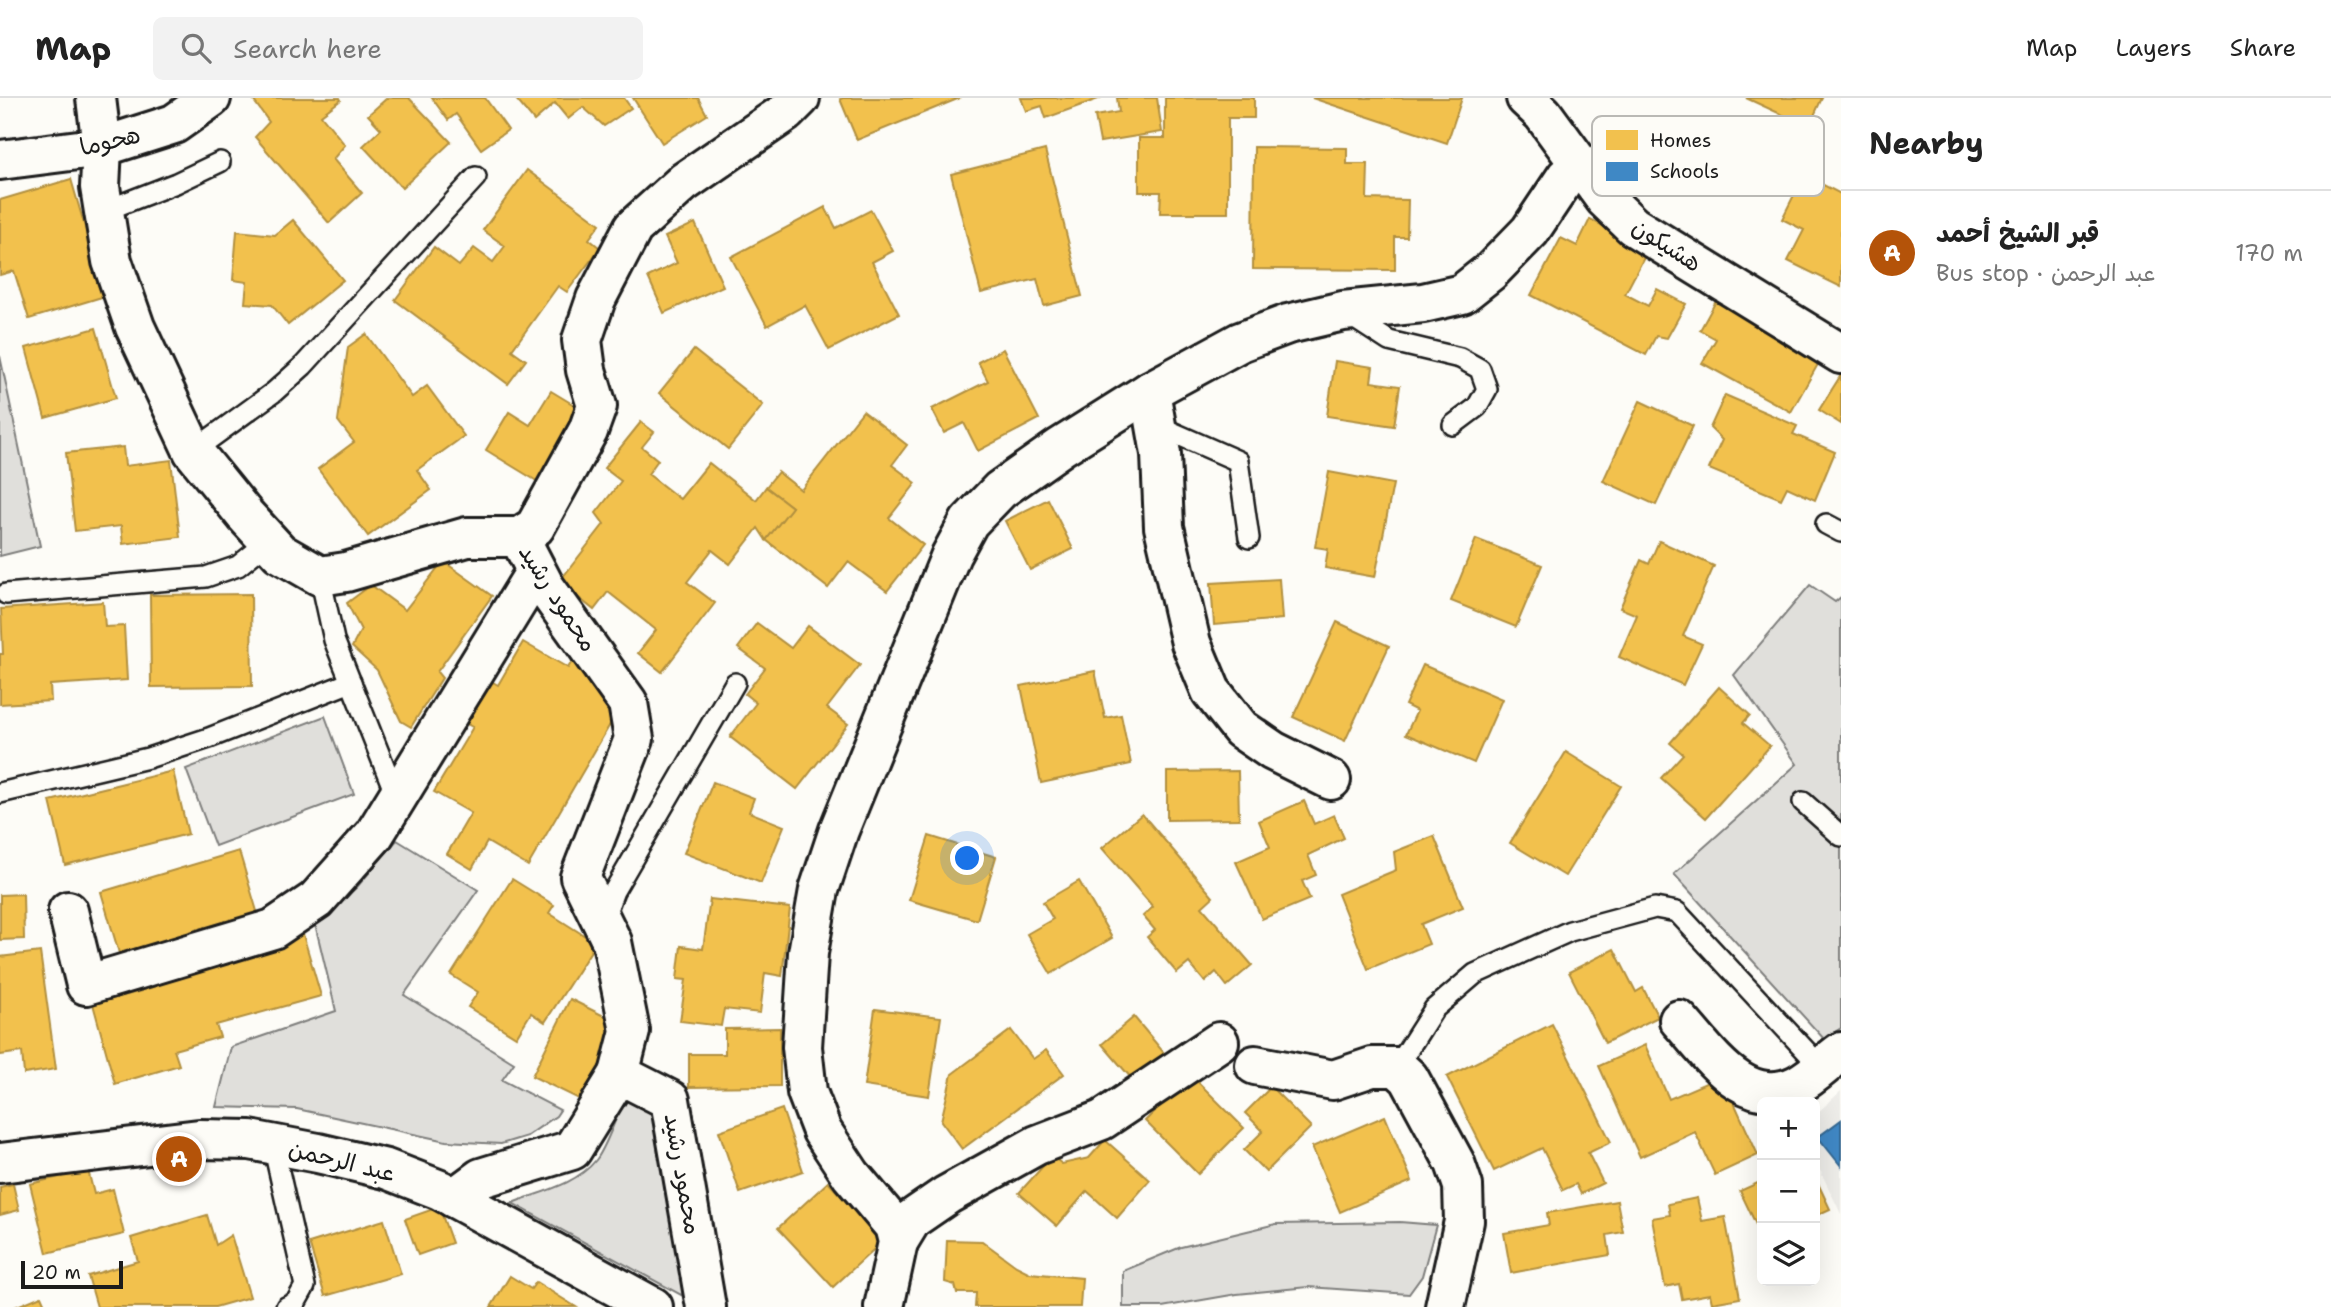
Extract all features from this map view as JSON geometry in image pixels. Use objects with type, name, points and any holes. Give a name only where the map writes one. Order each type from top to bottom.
[{"type":"street","points":[[96,98],[102,147],[100,187],[112,261],[135,327],[193,451],[280,553],[320,576]]},
{"type":"street","name":"هحوما","points":[[0,159],[102,147],[174,124],[211,98]]},
{"type":"street","points":[[519,537],[536,527],[589,431],[597,407],[586,370],[582,340],[596,299],[634,228],[684,182],[786,112],[800,98]]},
{"type":"street","name":"هشيكون","points":[[1526,98],[1543,114],[1592,181]]},
{"type":"street","points":[[898,1242],[894,1226],[851,1175],[822,1131],[807,1092],[802,1047],[808,953],[819,890],[862,773],[951,555],[969,522],[1000,489],[1061,447],[1153,408],[1240,342],[1288,324],[1343,311],[1423,303],[1462,294],[1491,271],[1530,231],[1566,177],[1580,164]]},
{"type":"street","name":"هشيكون","points":[[1603,196],[1633,226],[1841,354]]},
{"type":"street","points":[[1153,408],[1161,454],[1164,527],[1191,643],[1211,691],[1241,729],[1273,751],[1331,780]]},
{"type":"street","name":"محمود رشيد","points":[[320,576],[346,572],[467,537],[519,537],[545,587],[628,703],[634,739],[580,877],[612,942],[630,1031],[620,1074],[670,1100],[706,1307]]},
{"type":"street","points":[[68,911],[86,985],[273,929],[316,900],[373,835],[536,571]]},
{"type":"street","points":[[1679,1020],[1731,1077],[1754,1089],[1774,1092],[1798,1084],[1831,1059]]},
{"type":"street","points":[[884,1307],[898,1242],[912,1219],[947,1195],[1037,1145],[1102,1119],[1219,1042]]},
{"type":"street","points":[[1255,1065],[1333,1080],[1372,1067],[1396,1068],[1409,1078],[1455,1163],[1463,1186],[1464,1221],[1445,1307]]},
{"type":"street","points":[[454,1198],[481,1178],[572,1150],[620,1074]]},
{"type":"street","name":"عبد الرحمن","points":[[0,1163],[199,1139],[250,1140],[386,1169],[440,1190],[653,1307]]},
{"type":"lane","points":[[104,211],[176,183],[220,162]]},
{"type":"lane","points":[[193,451],[274,392],[303,366],[475,177]]},
{"type":"lane","points":[[1343,311],[1389,341],[1460,358],[1480,369],[1487,389],[1478,407],[1452,425]]},
{"type":"lane","points":[[1153,408],[1238,461],[1249,538]]},
{"type":"lane","points":[[6,593],[206,577],[238,566],[269,541]]},
{"type":"lane","points":[[320,576],[334,640],[397,798]]},
{"type":"lane","points":[[0,793],[148,758],[208,738],[351,682]]},
{"type":"lane","points":[[602,923],[614,891],[735,683]]},
{"type":"lane","points":[[1803,802],[1841,836]]},
{"type":"lane","points":[[1396,1068],[1434,1009],[1475,974],[1570,931],[1655,908],[1677,912],[1831,1059]]},
{"type":"lane","points":[[274,1145],[305,1286],[296,1302],[285,1307]]},
{"type":"shaded area","points":[[0,356],[40,546],[0,556]]},
{"type":"shaded area","points":[[1810,585],[1835,602],[1841,597],[1841,1028],[1824,1039],[1674,874],[1797,764],[1734,675]]},
{"type":"shaded area","points":[[325,716],[354,794],[215,846],[186,769]]},
{"type":"shaded area","points":[[397,840],[478,890],[404,995],[514,1063],[502,1080],[560,1110],[556,1116],[527,1136],[501,1144],[446,1141],[297,1109],[216,1107],[231,1047],[336,1011],[315,924],[357,887]]},
{"type":"shaded area","points":[[1841,1091],[1841,1214],[1820,1170],[1820,1110]]},
{"type":"shaded area","points":[[626,1094],[649,1107],[662,1122],[683,1296],[512,1203],[557,1187],[588,1169],[604,1146]]},
{"type":"shaded area","points":[[1400,1222],[1436,1225],[1422,1276],[1409,1294],[1308,1287],[1237,1294],[1162,1307],[1123,1307],[1123,1271],[1181,1247],[1276,1224]]},
{"type":"building: Homes","points":[[257,98],[340,98],[341,100],[321,115],[345,145],[333,159],[362,193],[329,223],[255,137],[269,122],[254,101]]},
{"type":"building: Homes","points":[[387,98],[409,98],[451,142],[402,188],[363,146],[381,129],[368,115]]},
{"type":"building: Homes","points":[[432,98],[485,98],[508,130],[481,149],[456,114],[448,120]]},
{"type":"building: Homes","points":[[515,98],[624,98],[631,108],[604,126],[583,107],[568,119],[555,103],[534,121]]},
{"type":"building: Homes","points":[[633,98],[698,98],[707,115],[662,143]]},
{"type":"building: Homes","points":[[960,98],[857,140],[840,99]]},
{"type":"building: Homes","points":[[1021,98],[1101,98],[1046,118],[1042,106],[1026,111]]},
{"type":"building: Homes","points":[[1117,98],[1157,98],[1162,132],[1100,142],[1095,116],[1119,112]]},
{"type":"building: Homes","points":[[1165,98],[1254,98],[1254,118],[1228,118],[1228,213],[1160,213],[1161,192],[1139,192],[1139,138],[1165,138]]},
{"type":"building: Homes","points":[[1312,98],[1462,98],[1447,143]]},
{"type":"building: Homes","points":[[1746,98],[1822,98],[1814,116],[1785,116]]},
{"type":"building: Homes","points":[[1254,147],[1347,148],[1347,164],[1368,164],[1367,199],[1408,200],[1407,237],[1395,237],[1395,270],[1253,269]]},
{"type":"building: Homes","points":[[1045,150],[1082,296],[1044,306],[1037,279],[981,293],[951,174]]},
{"type":"building: Homes","points":[[527,170],[600,224],[589,239],[600,248],[567,292],[558,286],[512,350],[526,360],[508,384],[395,300],[434,247],[459,266],[474,248],[493,262],[505,246],[483,230]]},
{"type":"building: Homes","points":[[71,179],[105,296],[29,319],[14,271],[0,275],[0,200]]},
{"type":"building: Homes","points":[[1824,185],[1841,194],[1841,287],[1788,261],[1804,230],[1782,219],[1794,196],[1824,196]]},
{"type":"building: Homes","points":[[825,207],[836,228],[871,210],[893,251],[872,262],[899,314],[829,350],[805,305],[767,326],[731,257]]},
{"type":"building: Homes","points":[[1590,219],[1648,250],[1625,294],[1648,306],[1657,289],[1686,304],[1667,338],[1656,336],[1646,355],[1531,295],[1561,238],[1577,246]]},
{"type":"building: Homes","points":[[293,220],[343,280],[288,325],[272,305],[245,303],[247,282],[233,280],[237,231],[275,235]]},
{"type":"building: Homes","points":[[695,223],[723,286],[664,313],[648,277],[677,263],[665,237]]},
{"type":"building: Homes","points":[[1716,301],[1821,359],[1791,412],[1702,363],[1716,339],[1700,330]]},
{"type":"building: Homes","points":[[96,328],[116,398],[45,418],[26,348]]},
{"type":"building: Homes","points":[[366,334],[412,397],[427,386],[464,436],[417,470],[431,490],[368,536],[318,469],[354,442],[338,421],[348,347]]},
{"type":"building: Homes","points":[[1003,349],[1039,419],[978,451],[964,423],[944,433],[932,409],[988,381],[978,362]]},
{"type":"building: Homes","points":[[694,350],[763,405],[728,449],[659,393]]},
{"type":"building: Homes","points":[[1335,361],[1373,367],[1371,382],[1400,386],[1394,426],[1327,416]]},
{"type":"building: Homes","points":[[1841,375],[1841,424],[1819,410]]},
{"type":"building: Homes","points":[[551,391],[584,411],[540,483],[486,450],[509,412],[530,425]]},
{"type":"building: Homes","points":[[1725,395],[1797,426],[1793,434],[1835,452],[1815,500],[1787,487],[1781,499],[1709,469],[1722,440],[1710,428]]},
{"type":"building: Homes","points":[[1640,401],[1693,426],[1656,505],[1603,481]]},
{"type":"building: Homes","points":[[863,411],[907,445],[892,465],[916,483],[889,518],[923,545],[887,591],[848,562],[828,588],[766,540],[792,507],[766,487],[778,472],[801,490]]},
{"type":"building: Homes","points":[[641,422],[654,432],[642,447],[658,460],[648,474],[680,499],[709,463],[756,500],[766,487],[792,507],[766,540],[758,528],[730,564],[712,550],[687,582],[715,603],[662,672],[638,653],[656,630],[608,592],[594,610],[559,582],[604,524],[596,513],[621,481],[604,468]]},
{"type":"building: Homes","points":[[123,447],[125,466],[171,460],[180,537],[123,544],[121,526],[75,531],[66,453]]},
{"type":"building: Homes","points":[[1329,472],[1393,484],[1375,577],[1325,568],[1328,549],[1315,547]]},
{"type":"building: Homes","points":[[1048,499],[1073,549],[1030,570],[1005,521]]},
{"type":"building: Homes","points":[[1476,539],[1542,565],[1516,627],[1451,601]]},
{"type":"building: Homes","points":[[1659,541],[1714,566],[1683,636],[1702,644],[1683,685],[1619,657],[1637,615],[1620,608],[1641,560],[1649,564]]},
{"type":"building: Homes","points":[[443,561],[492,596],[437,672],[442,678],[411,727],[401,721],[377,670],[352,647],[361,630],[347,603],[371,585],[405,610]]},
{"type":"building: Homes","points":[[1279,579],[1282,619],[1214,625],[1211,583]]},
{"type":"building: Homes","points":[[251,594],[252,686],[151,687],[150,595]]},
{"type":"building: Homes","points":[[103,602],[105,627],[124,626],[127,680],[50,685],[51,701],[0,704],[0,654],[3,654],[1,609]]},
{"type":"building: Homes","points":[[1337,622],[1389,646],[1345,741],[1293,717]]},
{"type":"building: Homes","points":[[757,623],[791,648],[808,626],[860,665],[827,708],[848,724],[797,789],[730,737],[756,703],[745,694],[765,668],[738,648]]},
{"type":"building: Homes","points":[[523,642],[568,668],[582,645],[619,709],[528,866],[487,842],[472,869],[447,854],[471,813],[434,792],[473,727],[461,721],[486,678],[498,685]]},
{"type":"building: Homes","points":[[1423,665],[1502,699],[1474,763],[1406,734],[1417,711],[1405,705]]},
{"type":"building: Homes","points":[[1095,671],[1105,718],[1121,715],[1131,764],[1041,783],[1021,686]]},
{"type":"building: Homes","points":[[1719,687],[1750,715],[1743,723],[1770,746],[1706,818],[1661,778],[1683,754],[1670,743]]},
{"type":"building: Homes","points":[[1566,752],[1621,786],[1565,876],[1510,843]]},
{"type":"building: Homes","points":[[173,771],[188,834],[65,865],[50,801]]},
{"type":"building: Homes","points":[[1238,771],[1239,819],[1167,820],[1167,772]]},
{"type":"building: Homes","points":[[713,782],[754,798],[749,812],[784,826],[761,883],[684,853]]},
{"type":"building: Homes","points":[[1304,801],[1314,824],[1334,815],[1344,838],[1308,855],[1316,875],[1302,881],[1310,899],[1262,919],[1236,862],[1270,847],[1259,821]]},
{"type":"building: Homes","points":[[1142,814],[1213,897],[1202,907],[1252,965],[1227,986],[1216,972],[1205,982],[1189,963],[1177,973],[1147,937],[1155,930],[1143,916],[1153,907],[1102,848]]},
{"type":"building: Homes","points":[[929,836],[996,857],[977,920],[909,900]]},
{"type":"building: Homes","points":[[1434,836],[1463,907],[1421,924],[1429,944],[1368,969],[1338,894],[1396,870],[1394,852]]},
{"type":"building: Homes","points":[[239,851],[259,918],[121,960],[101,892]]},
{"type":"building: Homes","points":[[512,879],[554,905],[549,913],[596,943],[545,1022],[531,1013],[516,1037],[468,1007],[478,992],[451,975]]},
{"type":"building: Homes","points":[[1079,881],[1112,938],[1051,974],[1027,934],[1053,919],[1043,902]]},
{"type":"building: Homes","points":[[23,894],[24,939],[0,940],[0,895]]},
{"type":"building: Homes","points":[[710,899],[790,908],[782,976],[765,973],[760,1013],[724,1009],[721,1026],[680,1021],[686,980],[677,979],[681,946],[703,949]]},
{"type":"building: Homes","points":[[302,931],[321,996],[216,1025],[220,1037],[174,1050],[179,1065],[115,1084],[93,1004],[141,991],[137,977]]},
{"type":"building: Homes","points":[[1614,949],[1636,992],[1643,988],[1658,1017],[1605,1043],[1569,972]]},
{"type":"building: Homes","points":[[40,952],[56,1069],[24,1074],[22,1052],[0,1055],[0,957]]},
{"type":"building: Homes","points":[[570,999],[620,1024],[583,1101],[532,1076]]},
{"type":"building: Homes","points":[[875,1009],[941,1017],[929,1096],[864,1086]]},
{"type":"building: Homes","points":[[1134,1017],[1170,1060],[1138,1086],[1102,1044]]},
{"type":"building: Homes","points":[[1552,1024],[1611,1142],[1588,1153],[1603,1183],[1581,1194],[1576,1184],[1563,1190],[1542,1148],[1494,1171],[1447,1077]]},
{"type":"building: Homes","points":[[780,1028],[780,1086],[689,1087],[689,1054],[725,1054],[725,1029]]},
{"type":"building: Homes","points":[[1011,1030],[1033,1059],[1046,1050],[1064,1074],[962,1149],[941,1121],[952,1074]]},
{"type":"building: Homes","points":[[1645,1045],[1669,1099],[1722,1076],[1757,1155],[1715,1175],[1695,1132],[1640,1157],[1599,1066]]},
{"type":"building: Homes","points":[[1191,1075],[1244,1128],[1198,1174],[1145,1121]]},
{"type":"building: Homes","points":[[1271,1087],[1311,1127],[1266,1172],[1244,1150],[1263,1131],[1245,1113]]},
{"type":"building: Homes","points":[[782,1109],[803,1171],[740,1193],[719,1131]]},
{"type":"building: Homes","points":[[1385,1116],[1412,1181],[1340,1212],[1312,1147]]},
{"type":"building: Homes","points":[[1105,1140],[1150,1180],[1117,1218],[1087,1191],[1057,1226],[1019,1193],[1052,1156],[1062,1164],[1089,1158]]},
{"type":"building: Homes","points":[[88,1170],[94,1194],[113,1189],[124,1234],[47,1253],[30,1184]]},
{"type":"building: Homes","points":[[828,1182],[883,1241],[833,1287],[778,1228]]},
{"type":"building: Homes","points":[[1757,1183],[1757,1227],[1740,1191]]},
{"type":"building: Homes","points":[[13,1184],[19,1210],[0,1215],[0,1187]]},
{"type":"building: Homes","points":[[1820,1188],[1830,1209],[1820,1214]]},
{"type":"building: Homes","points":[[1697,1198],[1702,1221],[1725,1217],[1740,1298],[1712,1303],[1710,1294],[1682,1299],[1679,1284],[1665,1287],[1652,1218],[1670,1215],[1668,1204]]},
{"type":"building: Homes","points":[[1617,1201],[1623,1232],[1607,1235],[1610,1255],[1511,1273],[1504,1233],[1549,1225],[1547,1213]]},
{"type":"building: Homes","points":[[439,1207],[452,1243],[418,1255],[405,1219]]},
{"type":"building: Homes","points":[[207,1215],[216,1245],[231,1235],[250,1297],[215,1307],[97,1307],[88,1276],[138,1261],[131,1238]]},
{"type":"building: Homes","points":[[384,1220],[401,1274],[325,1296],[309,1243]]},
{"type":"building: Homes","points":[[947,1240],[982,1241],[1030,1273],[1082,1278],[1080,1307],[975,1307],[976,1293],[957,1293],[955,1285],[945,1282]]},
{"type":"building: Homes","points":[[510,1276],[531,1289],[536,1282],[576,1307],[491,1307]]},
{"type":"building: Homes","points":[[41,1296],[46,1307],[15,1307]]},
{"type":"building: Schools","points":[[1841,1120],[1841,1166],[1820,1140],[1820,1136]]},
{"type":"place","name":"قبر الشيخ أحمد","points":[[179,1159]]}]
